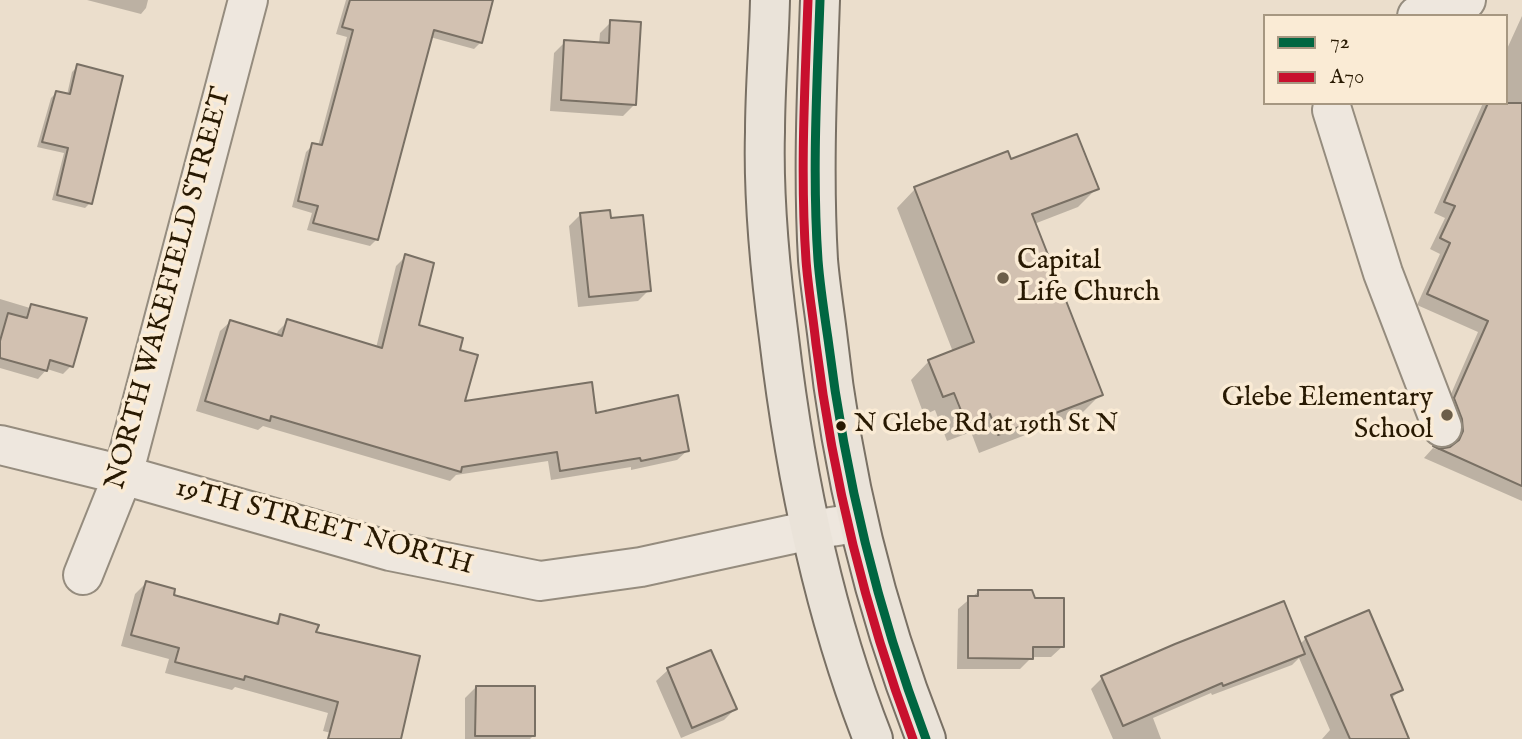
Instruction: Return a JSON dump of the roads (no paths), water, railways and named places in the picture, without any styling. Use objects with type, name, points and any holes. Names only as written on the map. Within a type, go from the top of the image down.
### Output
[{"type":"main road","points":[[771,0],[764,134],[771,274],[787,402],[811,530],[837,628],[873,739]]},
{"type":"main road","points":[[820,0],[815,129],[818,261],[833,391],[857,523],[886,626],[926,739]]},
{"type":"street","name":"NORTH WAKEFIELD STREET","points":[[83,575],[123,475],[248,0]]},
{"type":"street","points":[[1423,14],[1466,0]]},
{"type":"street","points":[[1332,110],[1383,273],[1442,427]]},
{"type":"street","name":"19TH STREET NORTH","points":[[0,444],[123,475],[390,551],[540,580],[641,567],[811,530],[857,523]]},
{"type":"place","name":"Capital Life Church","points":[[1003,278]]},
{"type":"place","name":"Glebe Elementary School","points":[[1447,415]]},
{"type":"place","name":"N Glebe Rd at 19th St N","points":[[841,426]]}]
